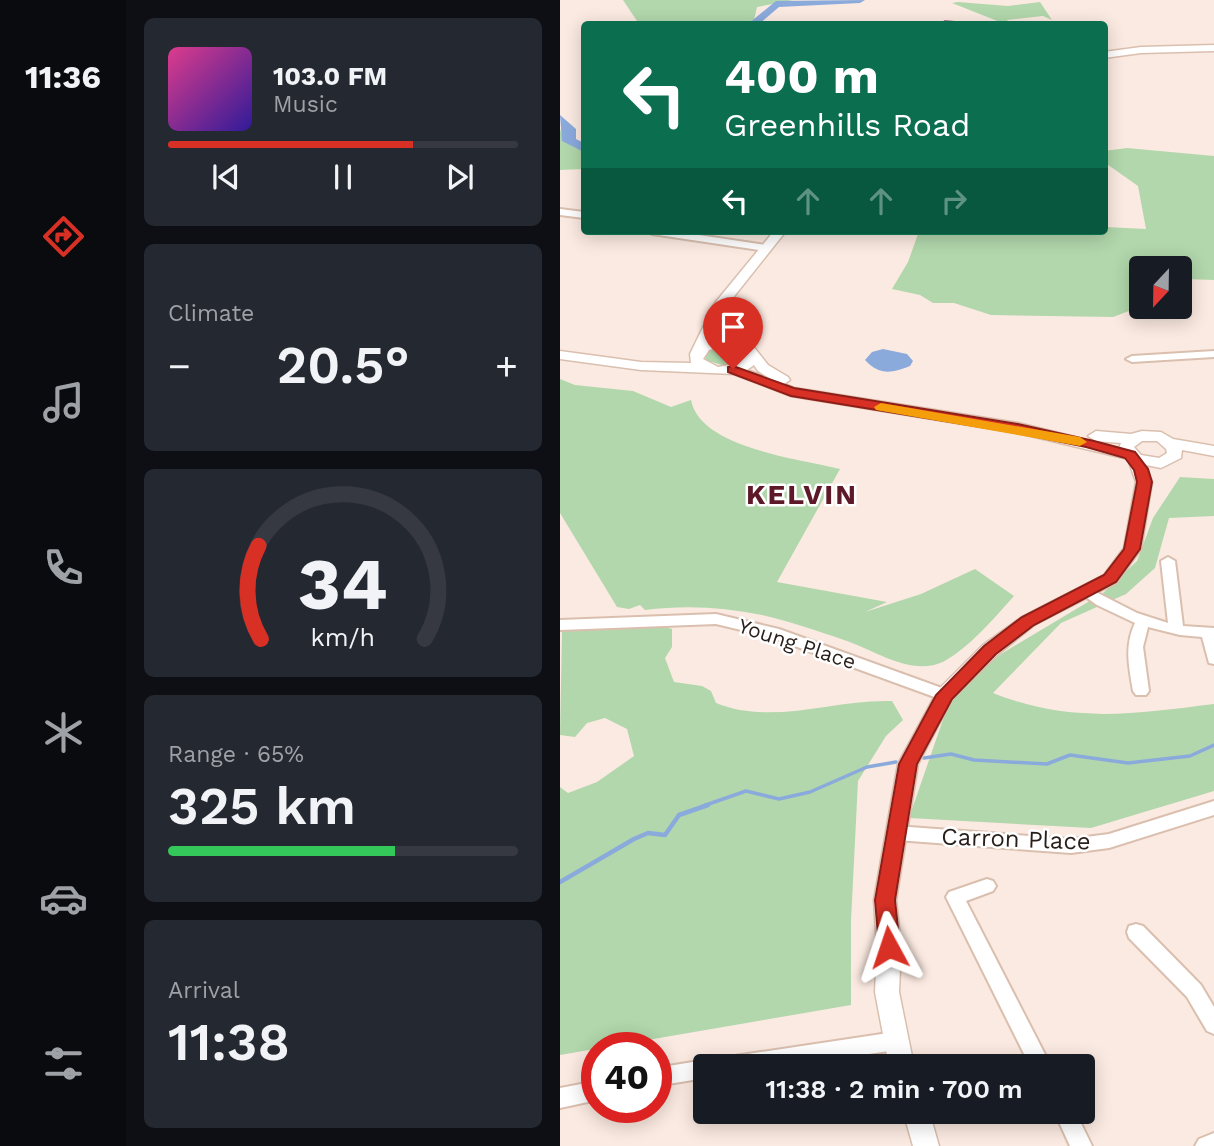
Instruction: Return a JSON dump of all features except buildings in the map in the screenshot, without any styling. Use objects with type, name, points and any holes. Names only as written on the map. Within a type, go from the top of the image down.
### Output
[{"type":"street","points":[[1108,54],[1141,50],[1214,48]]},
{"type":"street","points":[[560,212],[581,215]]},
{"type":"street","points":[[692,235],[766,247]]},
{"type":"street","points":[[703,367],[696,360],[716,323],[715,316],[722,303],[776,235]]},
{"type":"street","points":[[716,323],[752,353],[769,373],[801,385],[1018,420],[1110,439],[1132,451],[1144,482],[1132,549],[1110,579],[1028,621],[990,650],[945,695],[908,764],[885,900],[889,947],[887,992],[899,1054]]},
{"type":"street","points":[[560,347],[678,359],[720,341],[739,342]]},
{"type":"street","points":[[560,355],[641,366],[703,367],[715,370],[733,369],[750,361],[752,353]]},
{"type":"street","points":[[1132,359],[1214,354]]},
{"type":"street","points":[[733,369],[791,392],[1018,428],[1132,451],[1214,460]]},
{"type":"street","points":[[1132,451],[1154,436],[1168,455]]},
{"type":"street","points":[[1144,482],[1168,455],[1214,451]]},
{"type":"street","points":[[1168,561],[1176,629]]},
{"type":"street","points":[[1087,593],[1143,622],[1211,633],[1214,659]]},
{"type":"street","name":"Young Place","points":[[560,625],[716,619],[774,633],[945,695]]},
{"type":"street","points":[[1141,691],[1133,647],[1135,636],[1143,622]]},
{"type":"street","name":"Carron Place","points":[[897,833],[1071,846],[1109,841],[1214,808]]},
{"type":"street","points":[[987,886],[955,897],[1035,1054]]},
{"type":"street","points":[[1136,932],[1194,991],[1214,1025]]},
{"type":"street","points":[[808,1054],[895,1041]]},
{"type":"street","points":[[672,1074],[693,1071]]},
{"type":"street","points":[[560,1098],[581,1093]]},
{"type":"street","points":[[920,1124],[926,1146]]},
{"type":"street","points":[[1071,1124],[1082,1146]]},
{"type":"street","points":[[1206,1146],[1214,1143]]},
{"type":"green space","points":[[623,0],[793,0],[757,7],[754,20],[750,21],[637,21]]},
{"type":"green space","points":[[1040,2],[1052,20],[1043,16],[997,21],[952,3],[1008,6]]},
{"type":"green space","points":[[560,129],[569,143],[581,149],[581,169],[560,170]]},
{"type":"green space","points":[[1127,148],[1214,156],[1214,280],[1192,279],[1192,256],[1129,256],[1129,311],[1113,317],[991,315],[954,303],[933,303],[920,295],[892,289],[908,262],[918,235],[1108,235],[1108,227],[1146,229],[1138,186],[1108,165],[1108,150]]},
{"type":"green space","points":[[726,345],[742,350],[741,360],[725,366],[705,360],[708,350]]},
{"type":"green space","points":[[560,379],[575,385],[633,391],[671,407],[691,400],[698,416],[712,430],[732,440],[754,449],[840,469],[777,582],[887,602],[865,612],[921,594],[975,569],[1014,596],[966,646],[944,661],[923,666],[900,663],[855,644],[762,615],[704,608],[645,610],[640,605],[629,609],[617,607],[560,513]]},
{"type":"green space","points":[[1180,477],[1214,479],[1214,516],[1169,518],[1155,568],[1126,594],[1061,623],[993,693],[1022,703],[1076,713],[1129,713],[1214,704],[1214,791],[1091,828],[909,818],[947,708],[969,679],[1001,654],[1103,593],[1137,561],[1153,518]]},
{"type":"green space","points":[[655,624],[672,629],[672,647],[665,658],[674,682],[702,686],[711,691],[716,703],[738,709],[781,712],[870,701],[892,701],[903,720],[886,736],[858,781],[851,921],[851,1005],[672,1036],[672,1032],[581,1032],[581,1051],[560,1055],[560,787],[568,793],[597,782],[634,756],[627,729],[605,718],[587,723],[575,737],[560,735],[562,631]]},
{"type":"water","points":[[883,349],[907,354],[913,361],[910,366],[897,370],[886,372],[876,369],[865,360],[872,352]]},
{"type":"waterway","points":[[756,21],[776,4],[860,0]]},
{"type":"waterway","points":[[560,119],[570,129],[569,141],[581,147]]},
{"type":"waterway","points":[[924,758],[951,754],[974,760],[1047,764],[1070,755],[1128,763],[1190,756],[1214,745]]},
{"type":"waterway","points":[[703,806],[746,791],[779,799],[810,792],[867,767],[896,762]]},
{"type":"waterway","points":[[560,882],[634,839],[648,833],[665,835],[679,815],[708,805]]},
{"type":"slow traffic","points":[[881,407],[1018,428],[1080,442]]},
{"type":"district","name":"KELVIN","points":[[802,494]]},
{"type":"route","points":[[733,369],[791,392],[1018,428],[1089,444],[1130,455],[1136,459],[1141,469],[1144,482],[1132,549],[1110,579],[1028,621],[990,650],[945,695],[908,764],[885,900],[889,947]]}]
